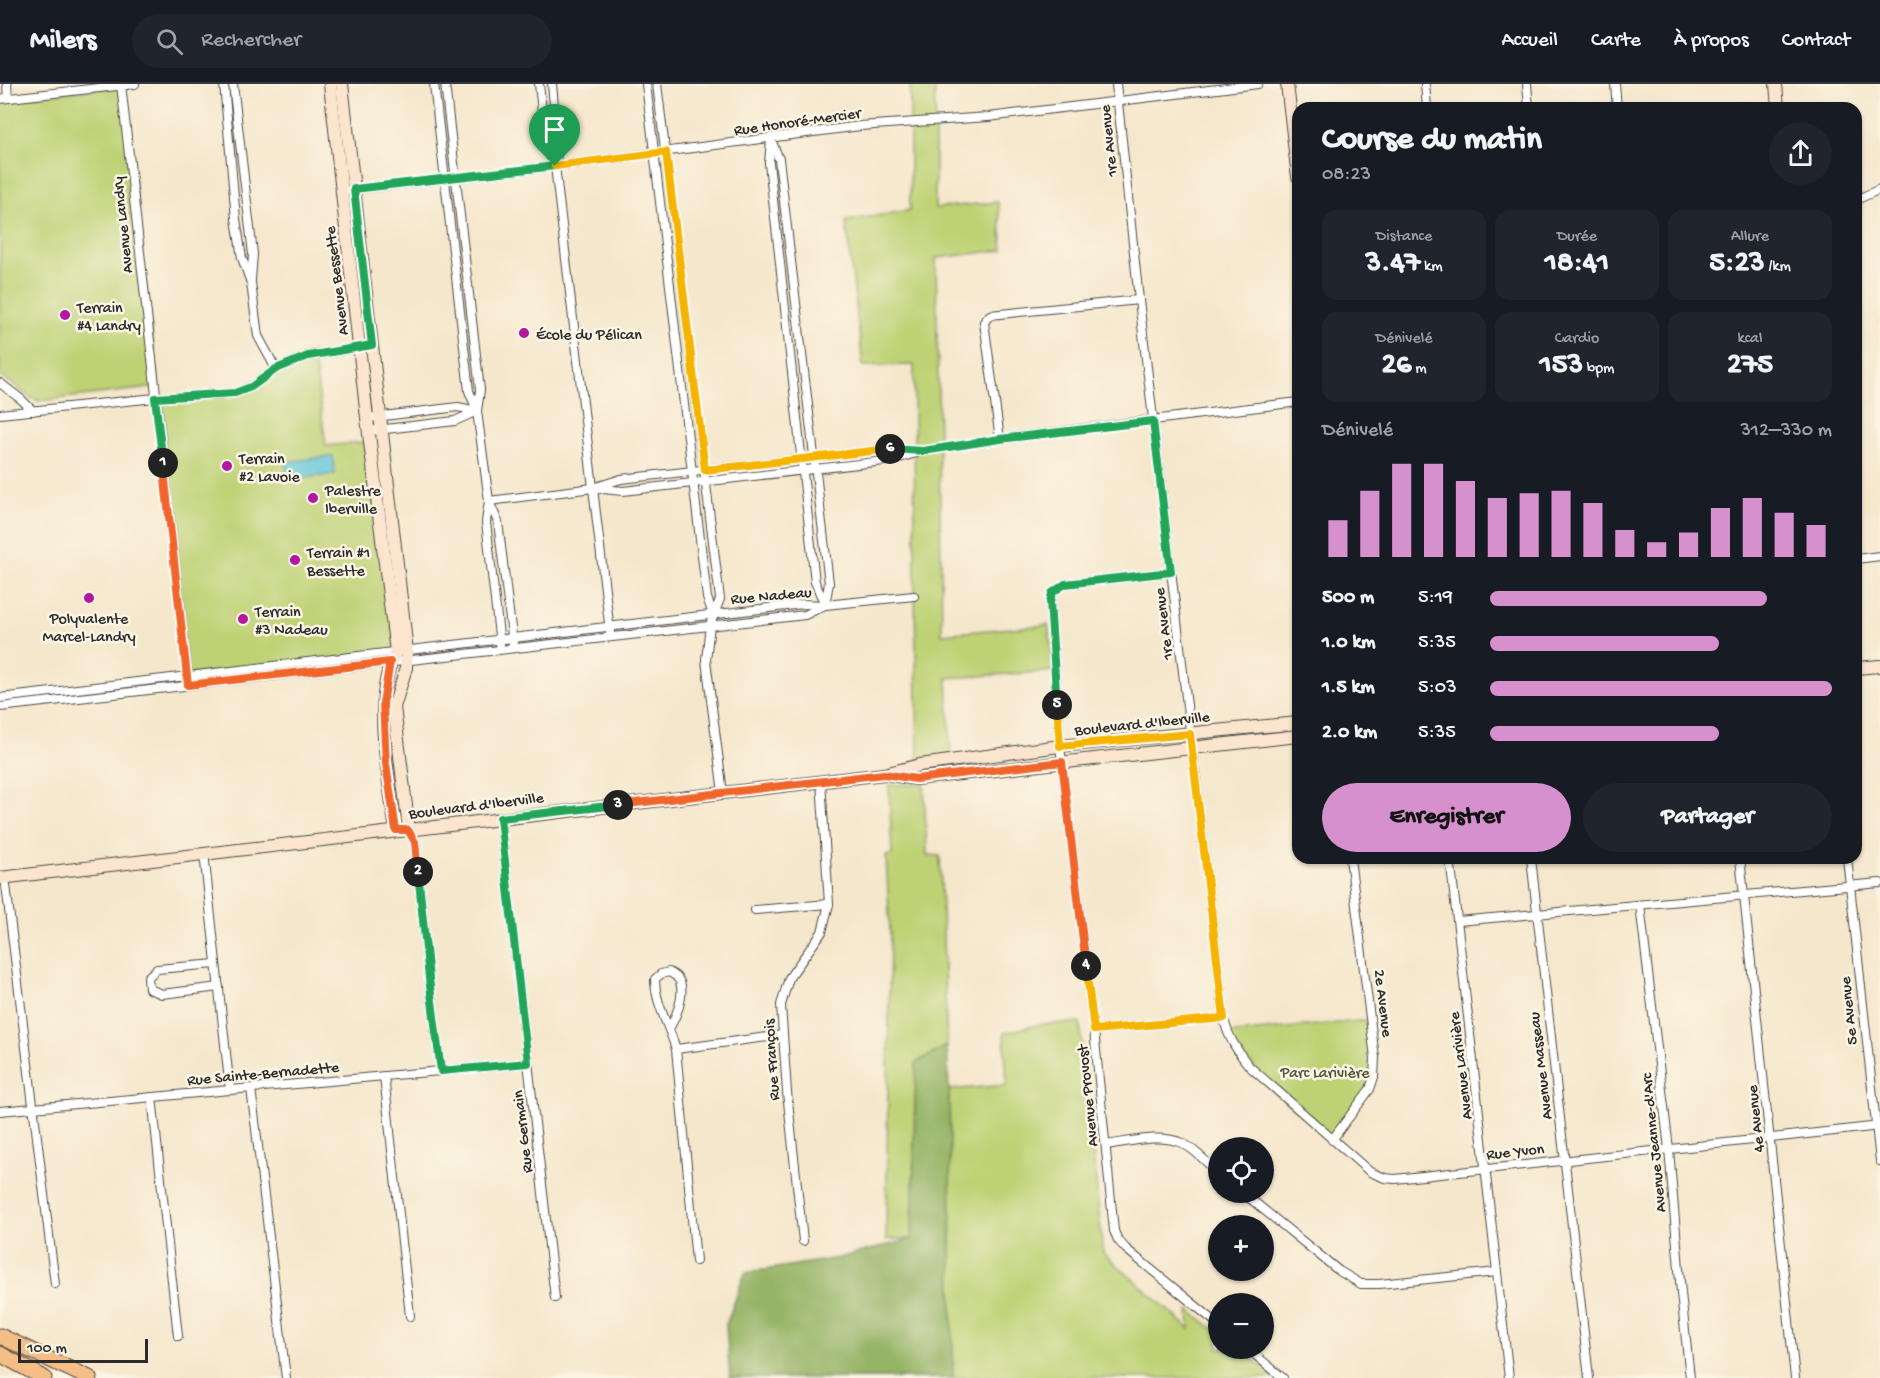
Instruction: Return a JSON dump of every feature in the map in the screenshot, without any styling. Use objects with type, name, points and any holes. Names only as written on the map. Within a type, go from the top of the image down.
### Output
[{"type":"highway","points":[[0,1336],[89,1378]]},
{"type":"highway","points":[[0,1354],[44,1378]]},
{"type":"street","points":[[7,84],[4,99],[135,84]]},
{"type":"street","points":[[224,84],[236,219],[242,258],[251,283]]},
{"type":"street","points":[[233,84],[253,254],[251,283],[258,336],[276,369]]},
{"type":"street","name":"Avenue Bessette","points":[[330,84],[348,190],[366,346],[381,423],[400,656],[383,703],[386,764],[402,830]]},
{"type":"street","name":"Avenue Bessette","points":[[342,84],[348,190]]},
{"type":"street","points":[[434,84],[469,391],[477,411],[489,501],[498,522],[513,643]]},
{"type":"street","points":[[445,84],[480,390],[477,411]]},
{"type":"street","points":[[539,84],[546,147],[555,166]]},
{"type":"street","points":[[552,84],[558,148],[555,166],[610,632]]},
{"type":"street","points":[[646,84],[707,598],[713,614]]},
{"type":"street","points":[[657,84],[720,599],[710,625],[706,660],[723,793]]},
{"type":"street","name":"1re Avenue","points":[[1116,84],[1139,300],[1224,1018]]},
{"type":"street","name":"Rue Honoré-Mercier","points":[[348,190],[654,154],[860,126],[988,117],[1258,84]]},
{"type":"street","points":[[1287,84],[1292,126]]},
{"type":"street","points":[[1425,84],[1426,102]]},
{"type":"street","points":[[1527,84],[1528,102]]},
{"type":"street","points":[[1615,84],[1616,102]]},
{"type":"street","points":[[1776,84],[1778,102]]},
{"type":"street","name":"Avenue Landry","points":[[121,85],[188,685]]},
{"type":"street","points":[[771,139],[779,159],[829,583],[825,605]]},
{"type":"street","points":[[771,139],[769,163],[815,582],[825,605]]},
{"type":"street","points":[[1862,197],[1880,189]]},
{"type":"street","points":[[774,213],[785,212]]},
{"type":"street","points":[[1000,439],[984,322],[990,315],[1139,300]]},
{"type":"street","points":[[673,319],[686,316]]},
{"type":"street","points":[[0,414],[155,398],[235,393],[251,387],[276,369],[308,356],[366,346]]},
{"type":"street","name":"Avenue Bessette","points":[[366,346],[368,431],[400,656],[406,668],[394,708],[400,763],[402,830]]},
{"type":"street","points":[[792,378],[805,377]]},
{"type":"street","points":[[0,383],[2,382],[33,411]]},
{"type":"street","points":[[593,488],[623,491],[815,470],[893,460],[923,451],[1000,439],[1292,403]]},
{"type":"street","points":[[368,431],[381,423],[458,408],[477,411]]},
{"type":"street","points":[[367,418],[381,423],[455,421],[477,411]]},
{"type":"street","points":[[489,501],[593,488],[621,479],[891,449],[923,451]]},
{"type":"street","points":[[489,501],[486,522],[500,645]]},
{"type":"street","points":[[1862,558],[1880,556]]},
{"type":"street","name":"Avenue Provost","points":[[1171,572],[1065,584],[1052,593],[1050,602],[1060,746],[1094,1030],[1114,1230],[1126,1249],[1208,1316]]},
{"type":"street","points":[[825,605],[914,596]]},
{"type":"street","name":"Rue Nadeau","points":[[610,632],[713,614],[803,604],[825,605]]},
{"type":"street","name":"Rue Nadeau","points":[[0,698],[44,697],[144,685],[187,675],[400,656],[610,632],[805,615],[825,605]]},
{"type":"street","name":"Rue Nadeau","points":[[144,685],[188,685],[400,656]]},
{"type":"street","points":[[1862,668],[1880,666]]},
{"type":"street","name":"Rue Nadeau","points":[[0,707],[44,697]]},
{"type":"street","name":"Boulevard d'Iberville","points":[[2,877],[884,774],[920,765],[1060,746],[1292,724]]},
{"type":"street","name":"Boulevard d'Iberville","points":[[884,774],[916,779],[1292,737]]},
{"type":"street","points":[[386,764],[400,763]]},
{"type":"street","name":"Rue François","points":[[803,1241],[787,1092],[781,1005],[789,978],[822,932],[829,903],[821,781]]},
{"type":"street","name":"Rue Germain","points":[[500,818],[555,1299]]},
{"type":"street","points":[[402,830],[415,842],[441,1071]]},
{"type":"street","points":[[204,853],[230,1090]]},
{"type":"street","name":"2e Avenue","points":[[1332,1140],[1370,1089],[1375,1058],[1351,864]]},
{"type":"street","name":"Avenue Larivière","points":[[1451,864],[1509,1378]]},
{"type":"street","name":"Avenue Masseau","points":[[1532,864],[1588,1378]]},
{"type":"street","name":"4e Avenue","points":[[1741,864],[1795,1378]]},
{"type":"street","name":"5e Avenue","points":[[1848,864],[1880,1161]]},
{"type":"street","points":[[2,877],[55,1284]]},
{"type":"street","points":[[1458,921],[1880,883]]},
{"type":"street","points":[[755,910],[829,903]]},
{"type":"street","name":"Avenue Jeanne-d'Arc","points":[[1640,905],[1669,1149],[1690,1378]]},
{"type":"street","points":[[216,964],[157,969],[148,977],[149,989],[162,994],[219,987]]},
{"type":"street","points":[[669,1029],[675,1018],[680,993],[680,982],[669,972],[655,979],[655,988],[669,1029],[676,1049],[696,1261]]},
{"type":"street","points":[[1094,1030],[1224,1018]]},
{"type":"street","name":"Rue Yvon","points":[[1224,1018],[1231,1041],[1250,1066],[1370,1172],[1385,1178],[1406,1179],[1486,1168],[1878,1126]]},
{"type":"street","points":[[676,1049],[783,1035]]},
{"type":"street","name":"Rue Sainte-Bernadette","points":[[0,1111],[528,1063]]},
{"type":"street","points":[[384,1076],[410,1316]]},
{"type":"street","points":[[251,1088],[286,1378]]},
{"type":"street","points":[[152,1097],[178,1336]]},
{"type":"street","points":[[1106,1145],[1171,1139],[1189,1147],[1208,1164]]},
{"type":"street","points":[[1256,1203],[1339,1271],[1361,1284],[1497,1272]]},
{"type":"street","points":[[1260,1359],[1283,1378]]},
{"type":"green space","points":[[910,84],[935,84],[935,208],[998,202],[1003,250],[936,258],[942,634],[1048,625],[1055,671],[947,678],[951,756],[918,760],[914,365],[863,366],[846,221],[910,210]]},
{"type":"green space","points":[[123,86],[158,387],[38,401],[0,377],[0,100]]},
{"type":"green space","points":[[313,352],[326,446],[366,442],[396,652],[187,675],[160,403],[232,394],[278,368]]},
{"type":"green space","points":[[924,784],[927,855],[940,856],[947,1046],[916,1063],[912,1239],[886,1239],[890,933],[886,856],[892,855],[889,785]]},
{"type":"green space","name":"Parc Larivière","points":[[1369,1020],[1373,1080],[1332,1140],[1276,1093],[1225,1034]]},
{"type":"green space","points":[[1080,1023],[1103,1253],[1190,1329],[1189,1310],[1208,1324],[1208,1359],[1252,1359],[1278,1378],[953,1378],[949,1090],[1007,1085],[1004,1033],[1041,1024]]},
{"type":"green space","points":[[947,1046],[953,1378],[730,1378],[726,1325],[745,1273],[839,1258],[912,1239],[916,1063]]},
{"type":"water","points":[[333,456],[335,474],[288,480],[285,462]]},
{"type":"place","name":"Terrain #4 Landry","points":[[65,315]]},
{"type":"place","name":"École du Pélican","points":[[524,333]]},
{"type":"place","name":"Terrain #2 Lavoie","points":[[227,466]]},
{"type":"place","name":"Palestre Iberville","points":[[313,498]]},
{"type":"place","name":"Terrain #1 Bessette","points":[[295,560]]},
{"type":"place","name":"Polyvalente Marcel-Landry","points":[[89,598]]},
{"type":"place","name":"Terrain #3 Nadeau","points":[[243,619]]},
{"type":"route","points":[[666,152],[705,470],[891,449],[923,451],[1000,439],[1153,421],[1171,572],[1065,584],[1052,593],[1050,602],[1060,746],[1190,734],[1224,1018],[1094,1030],[1062,762],[916,779],[884,774],[500,818],[528,1063],[441,1071],[415,842],[408,830],[396,830],[386,764],[383,703],[390,662],[188,685],[155,398],[235,393],[251,387],[276,369],[308,356],[372,345],[354,189],[555,166],[666,152]]}]
